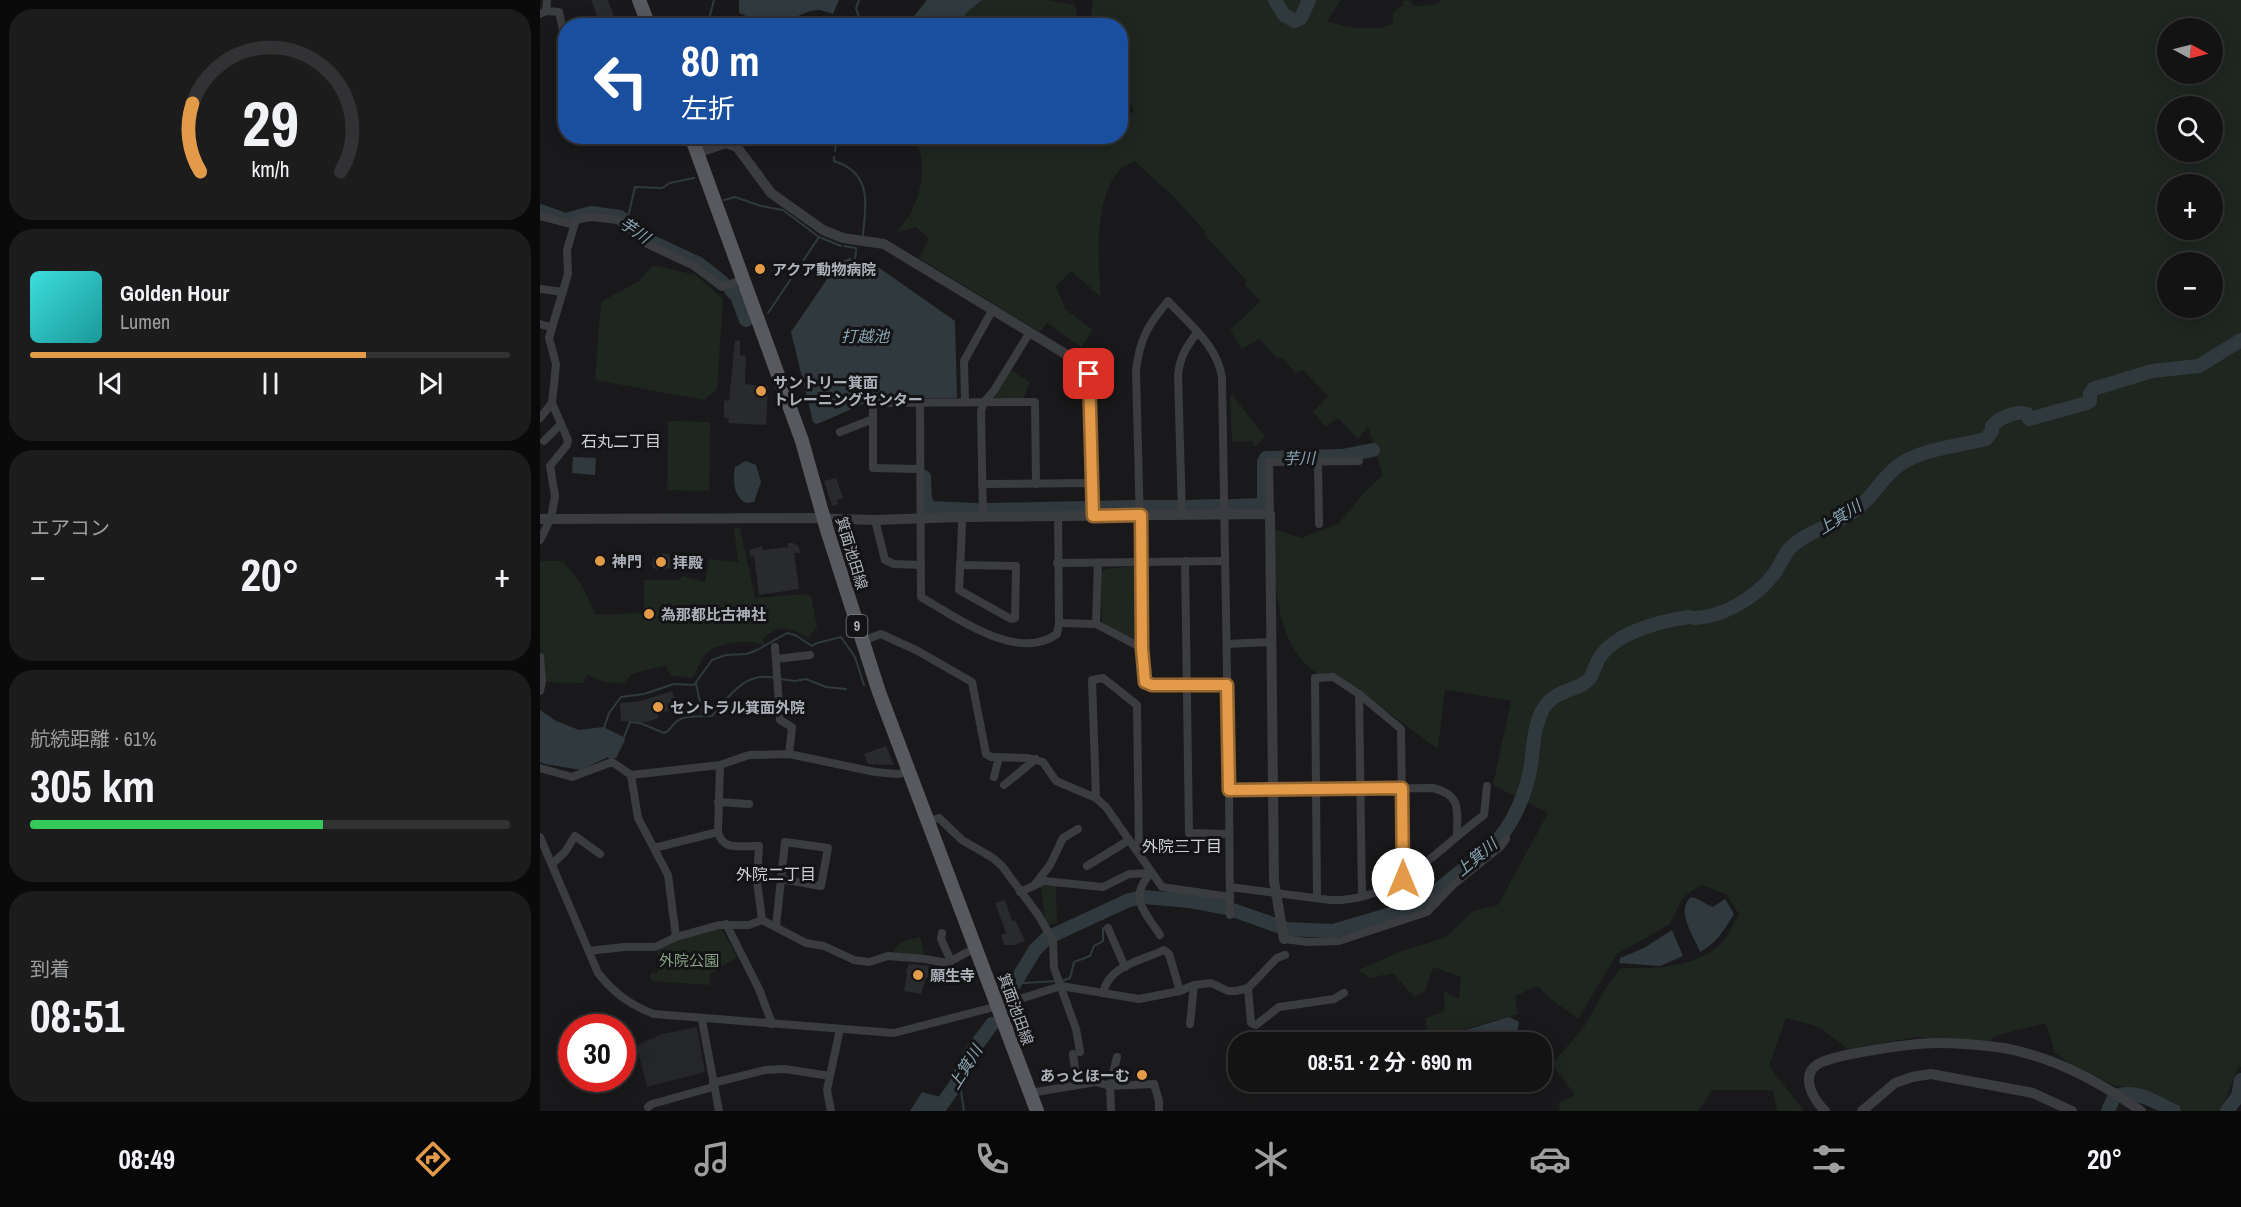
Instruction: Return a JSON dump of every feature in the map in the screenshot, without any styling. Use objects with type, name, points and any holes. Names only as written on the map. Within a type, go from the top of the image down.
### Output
[{"type":"main road","points":[[639,0],[646,18]]},
{"type":"main road","name":"箕面池田線","points":[[694,144],[802,441],[862,640],[908,772],[1037,1111]]},
{"type":"street","points":[[547,0],[543,12],[559,12],[560,18]]},
{"type":"street","points":[[698,153],[723,144]]},
{"type":"street","points":[[729,144],[737,147],[771,193],[823,230],[843,238],[884,244],[1082,364],[1089,374],[1093,510]]},
{"type":"street","points":[[540,216],[560,223],[575,223]]},
{"type":"street","points":[[540,540],[555,490],[550,466],[568,440],[552,403],[556,364],[549,338],[568,274],[567,250],[575,223],[579,219],[592,216],[618,220],[647,244],[694,266],[722,287],[744,279]]},
{"type":"street","points":[[540,289],[563,292]]},
{"type":"street","points":[[1227,685],[1152,685],[1145,682],[1142,648],[1142,561],[1136,370],[1139,347],[1149,324],[1168,301],[1212,350],[1220,363],[1225,515],[1230,912]]},
{"type":"street","points":[[965,402],[964,362],[993,309]]},
{"type":"street","points":[[540,324],[551,327]]},
{"type":"street","points":[[983,517],[981,411],[984,402],[993,392],[1030,332]]},
{"type":"street","points":[[1182,515],[1179,361],[1197,333]]},
{"type":"street","points":[[540,346],[551,345]]},
{"type":"street","points":[[920,402],[921,597],[993,638],[1030,643],[1053,637],[1058,634],[1059,623],[1058,516]]},
{"type":"street","points":[[920,469],[873,468],[873,407],[877,403],[1035,402],[1036,484]]},
{"type":"street","points":[[540,418],[552,403]]},
{"type":"street","points":[[840,432],[873,419]]},
{"type":"street","points":[[544,441],[561,424]]},
{"type":"street","points":[[1359,461],[1269,462],[1275,893],[1283,932],[1308,942],[1339,941],[1427,912],[1433,898],[1506,839]]},
{"type":"street","points":[[1318,462],[1319,524]]},
{"type":"street","points":[[982,484],[1092,483]]},
{"type":"street","points":[[545,518],[875,520],[1058,516],[1093,510],[1141,515],[1270,514]]},
{"type":"street","points":[[960,565],[1016,566],[1015,618],[1011,619],[959,590],[960,565],[962,517]]},
{"type":"street","points":[[875,520],[885,560],[894,564],[921,565]]},
{"type":"street","points":[[1185,561],[1190,833],[1228,834]]},
{"type":"street","points":[[1057,562],[1225,561]]},
{"type":"street","points":[[1096,624],[1098,563]]},
{"type":"street","points":[[1059,623],[1096,624],[1142,648]]},
{"type":"street","points":[[862,640],[881,634],[916,650],[972,682],[986,754],[999,758],[1036,759],[1043,762],[1056,781],[1096,798],[1106,807],[1163,887],[1275,893],[1341,900],[1382,892],[1414,873],[1457,835],[1484,815],[1487,786]]},
{"type":"street","points":[[1227,644],[1270,642]]},
{"type":"street","points":[[775,647],[780,720],[792,727],[789,754]]},
{"type":"street","points":[[776,659],[810,655]]},
{"type":"street","points":[[540,657],[542,681],[540,691]]},
{"type":"street","points":[[1096,798],[1092,680],[1096,677],[1103,678],[1137,705],[1139,854]]},
{"type":"street","points":[[1317,898],[1315,678],[1333,677],[1359,694],[1401,729],[1403,879]]},
{"type":"street","points":[[1359,694],[1362,896]]},
{"type":"street","points":[[540,768],[572,777],[612,762],[631,775],[720,765],[749,755],[789,754],[875,772],[898,774],[908,772]]},
{"type":"street","points":[[994,777],[999,758]]},
{"type":"street","points":[[1004,785],[1036,759]]},
{"type":"street","points":[[720,765],[718,802],[720,841],[726,845],[759,846],[757,880],[762,920]]},
{"type":"street","points":[[631,775],[638,818],[668,875],[676,937]]},
{"type":"street","points":[[1229,790],[1433,788],[1442,790],[1457,804],[1457,835]]},
{"type":"street","points":[[718,802],[749,804]]},
{"type":"street","points":[[928,821],[939,818],[962,840],[993,858],[1009,874],[1039,916],[1053,941],[1054,968],[1076,1029],[1077,1084]]},
{"type":"street","points":[[1036,884],[1047,870],[1063,838],[1078,829]]},
{"type":"street","points":[[654,848],[718,832]]},
{"type":"street","points":[[552,864],[565,852],[575,836],[600,854]]},
{"type":"street","points":[[540,837],[598,973],[613,992],[635,1007],[654,1014],[702,1020],[894,1033],[998,1006],[1061,986],[1139,999],[1211,983],[1228,991],[1248,988],[1277,958],[1286,955]]},
{"type":"street","points":[[1087,866],[1129,840]]},
{"type":"street","points":[[776,926],[781,879],[785,842],[828,848],[821,886],[781,879]]},
{"type":"street","points":[[1020,892],[1047,881],[1099,887],[1111,885],[1121,876],[1129,873],[1151,873]]},
{"type":"street","points":[[1151,873],[1141,885],[1140,898],[1144,915],[1160,935]]},
{"type":"street","points":[[1414,873],[1433,898]]},
{"type":"street","points":[[588,951],[624,947],[655,947],[676,937],[726,924],[749,925],[762,920],[806,943],[824,946],[854,960],[869,962],[888,956],[947,963],[975,948]]},
{"type":"street","points":[[726,924],[759,989],[771,1024]]},
{"type":"street","points":[[1108,928],[1125,967]]},
{"type":"street","points":[[942,933],[941,939],[951,961]]},
{"type":"street","points":[[1103,993],[1107,979],[1125,967],[1166,951],[1180,991]]},
{"type":"street","points":[[1190,1024],[1194,985]]},
{"type":"street","points":[[1248,988],[1251,1023],[1256,1025],[1279,1006],[1334,999],[1344,993]]},
{"type":"street","points":[[702,1020],[719,1111]]},
{"type":"street","points":[[831,1111],[827,1090],[840,1029]]},
{"type":"street","points":[[1825,1111],[1811,1093],[1809,1081],[1811,1071],[1818,1064],[1864,1052],[1935,1043],[2004,1048],[2038,1056],[2102,1086],[2141,1111]]},
{"type":"street","points":[[1111,1111],[1110,1086],[1117,1057]]},
{"type":"street","points":[[648,1107],[765,1070],[785,1069],[830,1076]]},
{"type":"street","points":[[1862,1111],[1895,1083],[1931,1074],[2033,1093],[2072,1111]]},
{"type":"street","points":[[1030,1093],[1096,1082],[1110,1086],[1154,1084],[1159,1101],[1158,1111]]},
{"type":"shaded area","points":[[697,1027],[705,1072],[647,1087],[637,1048],[639,1044],[662,1034]]},
{"type":"green space","points":[[982,0],[1047,0],[1075,5],[1078,18],[964,18],[965,14]]},
{"type":"green space","points":[[1093,0],[1341,0],[1327,21],[1352,27],[1378,28],[1393,23],[1393,13],[1403,5],[1403,1],[1410,0],[1413,5],[1422,6],[1434,5],[1442,0],[2241,0],[2241,1067],[2238,1067],[2221,1111],[2184,1111],[2139,1089],[2116,1086],[2069,1063],[2055,1053],[2046,1023],[1995,1036],[1987,1043],[1916,1037],[1848,1049],[1819,1027],[1786,1018],[1769,1066],[1804,1111],[1777,1111],[1773,1090],[1712,1090],[1698,1111],[1560,1111],[1559,1103],[1575,1095],[1552,1064],[1584,1027],[1607,986],[1621,968],[1661,967],[1688,962],[1712,951],[1729,932],[1739,914],[1726,894],[1702,885],[1682,899],[1670,924],[1617,954],[1578,1019],[1548,997],[1538,986],[1515,996],[1518,1014],[1455,1032],[1427,1032],[1426,1018],[1445,1011],[1444,991],[1459,999],[1461,977],[1433,967],[1425,991],[1414,997],[1393,973],[1370,978],[1359,970],[1397,953],[1446,937],[1473,911],[1498,905],[1548,813],[1493,785],[1511,701],[1445,689],[1438,749],[1371,701],[1315,672],[1301,659],[1291,644],[1279,607],[1274,567],[1273,529],[1302,538],[1339,523],[1363,494],[1383,475],[1368,427],[1358,439],[1338,418],[1326,427],[1313,412],[1328,396],[1303,370],[1296,373],[1282,358],[1277,358],[1259,339],[1242,349],[1230,330],[1261,301],[1245,285],[1246,280],[1205,235],[1205,231],[1172,195],[1134,161],[1119,170],[1110,184],[1101,215],[1099,266],[1101,297],[1071,271],[1056,286],[1065,309],[1093,330],[1081,347],[1047,323],[1040,332],[919,258],[929,238],[916,227],[896,233],[910,214],[918,196],[922,164],[916,144],[1128,144],[1128,117],[1134,110],[1128,99],[1128,18],[1090,18]]},
{"type":"green space","points":[[653,265],[696,275],[723,299],[717,389],[704,400],[595,380],[601,302],[639,281]]},
{"type":"green space","points":[[1010,370],[1030,382],[1023,400],[998,400],[995,396]]},
{"type":"green space","points":[[1230,396],[1233,396],[1265,437],[1255,446],[1252,441],[1232,442]]},
{"type":"green space","points":[[668,421],[710,422],[709,491],[667,490]]},
{"type":"green space","points":[[734,528],[740,528],[755,598],[806,594],[811,596],[817,627],[808,637],[790,629],[780,629],[763,639],[764,645],[741,642],[724,645],[709,651],[704,656],[692,678],[670,675],[666,665],[632,674],[624,683],[604,682],[587,675],[583,683],[545,682],[540,643],[540,561],[563,561],[581,584],[596,615],[644,613],[644,580],[680,580],[682,576],[705,582],[709,559],[738,562]]},
{"type":"green space","points":[[1131,566],[1138,570],[1138,634],[1133,641],[1102,623],[1101,575],[1105,569]]},
{"type":"green space","points":[[1056,886],[1057,923],[1048,925],[1043,921],[1045,917],[1041,887]]},
{"type":"green space","name":"外院公園","points":[[716,927],[722,930],[737,957],[710,974],[709,985],[652,981],[651,973],[658,972],[658,949]]},
{"type":"green space","points":[[920,937],[925,956],[893,953],[900,943]]},
{"type":"water","points":[[739,0],[839,0],[833,14],[820,10],[810,11],[796,18],[751,18],[739,13]]},
{"type":"water","points":[[927,0],[982,0],[965,14],[964,18],[913,18]]},
{"type":"water","name":"打越池","points":[[850,258],[869,267],[878,267],[955,321],[957,398],[874,399],[822,422],[816,424],[813,422],[791,332],[838,263]]},
{"type":"water","points":[[573,457],[596,458],[595,475],[572,473]]},
{"type":"water","points":[[746,461],[756,465],[761,482],[754,502],[746,503],[736,492],[734,477],[735,467]]},
{"type":"water","points":[[540,710],[556,721],[579,730],[603,727],[624,737],[625,740],[616,758],[609,759],[608,757],[581,770],[545,764],[540,762]]},
{"type":"water","points":[[1691,897],[1713,907],[1725,899],[1734,914],[1716,940],[1700,952],[1685,916],[1685,909]]},
{"type":"water","points":[[1672,930],[1683,956],[1660,966],[1619,963],[1620,958],[1644,948]]},
{"type":"water","points":[[1509,1017],[1519,1022],[1517,1032],[1459,1032]]},
{"type":"water","points":[[922,1092],[940,1097],[931,1111],[910,1111]]},
{"type":"building","points":[[591,0],[608,0],[614,16],[598,18]]},
{"type":"building","name":"サントリー箕面 トレーニングセンター","points":[[735,340],[740,341],[740,355],[746,356],[745,384],[768,386],[766,425],[728,423],[729,418],[724,418],[724,400],[729,401]]},
{"type":"building","points":[[836,478],[843,498],[837,500],[838,504],[832,506],[824,481]]},
{"type":"building","points":[[787,543],[793,543],[799,547],[800,553],[794,553],[799,589],[759,595],[754,556],[750,557],[750,550],[762,546],[763,550],[788,547]]},
{"type":"building","name":"拝殿","points":[[662,553],[679,559],[678,568],[655,569],[652,566],[653,558],[656,558],[656,555],[662,556]]},
{"type":"building","name":"セントラル箕面外院","points":[[672,691],[677,704],[672,710],[657,714],[659,718],[647,722],[621,721],[620,703],[641,701]]},
{"type":"building","points":[[886,746],[894,765],[868,764],[864,754]]},
{"type":"building","points":[[1005,900],[1012,921],[1015,920],[1025,941],[1015,945],[1004,945],[1001,935],[1006,933],[995,903]]},
{"type":"building","name":"願生寺","points":[[909,964],[930,966],[921,994],[904,991],[907,973],[905,973]]},
{"type":"waterway","points":[[709,18],[714,0]]},
{"type":"waterway","points":[[859,0],[856,8],[859,18]]},
{"type":"waterway","points":[[1275,0],[1284,15],[1295,21],[1301,18],[1309,0]]},
{"type":"waterway","points":[[835,151],[836,144]]},
{"type":"waterway","points":[[834,157],[834,161],[846,166],[861,181],[865,201],[863,235]]},
{"type":"waterway","points":[[627,221],[635,187],[662,188],[670,183],[694,178]]},
{"type":"waterway","points":[[724,200],[735,197],[761,206],[783,210],[819,237],[841,246]]},
{"type":"waterway","name":"芋川","points":[[540,211],[566,220],[591,213],[620,217],[650,241],[699,264],[723,283]]},
{"type":"waterway","points":[[768,313],[819,237]]},
{"type":"waterway","points":[[844,246],[856,248],[856,250]]},
{"type":"waterway","points":[[855,259],[856,252]]},
{"type":"waterway","name":"芋川","points":[[731,290],[737,296],[746,320]]},
{"type":"waterway","name":"上箕川","points":[[2090,394],[2093,389],[2152,371],[2199,366],[2241,340]]},
{"type":"waterway","name":"上箕川","points":[[2029,419],[2087,403],[2090,397]]},
{"type":"waterway","name":"上箕川","points":[[1992,426],[2008,416],[2018,413],[2027,414]]},
{"type":"waterway","name":"上箕川","points":[[1694,618],[1727,610],[1748,598],[1773,575],[1793,545],[1857,509],[1902,463],[1921,454],[1986,439],[1992,431]]},
{"type":"waterway","name":"芋川","points":[[1232,506],[1264,505],[1264,462],[1266,458],[1342,456],[1373,450]]},
{"type":"waterway","name":"芋川","points":[[924,477],[925,500],[930,508],[976,510]]},
{"type":"waterway","name":"芋川","points":[[1186,507],[1220,506]]},
{"type":"waterway","name":"芋川","points":[[988,510],[1134,507]]},
{"type":"waterway","name":"芋川","points":[[1143,507],[1177,507]]},
{"type":"waterway","name":"上箕川","points":[[1010,991],[1035,950],[1047,938],[1129,900],[1144,897],[1190,901],[1227,908],[1287,929],[1333,931],[1398,912],[1424,901],[1492,846],[1513,819],[1526,786],[1537,724],[1547,703],[1560,694],[1580,686],[1590,678],[1602,654],[1620,639],[1654,624],[1689,617]]},
{"type":"waterway","points":[[604,728],[609,713],[621,697],[644,694],[674,684],[694,685],[712,660],[726,655],[747,654],[787,633],[795,635],[812,646],[841,637],[855,657],[864,685]]},
{"type":"waterway","points":[[624,737],[630,722],[640,723],[664,733],[683,718],[712,716],[731,693],[746,682],[755,678],[775,678]]},
{"type":"waterway","points":[[780,679],[795,681],[806,679],[826,687],[846,689]]},
{"type":"waterway","points":[[696,684],[703,715]]},
{"type":"waterway","points":[[1062,981],[1070,978],[1074,962],[1090,956],[1094,946],[1103,941],[1103,928]]},
{"type":"waterway","points":[[1024,983],[1057,981]]},
{"type":"waterway","name":"上箕川","points":[[937,1111],[955,1086],[970,1054],[992,1024]]},
{"type":"waterway","points":[[957,1080],[962,1084],[964,1111]]},
{"type":"waterway","points":[[2227,1111],[2238,1096],[2241,1080]]},
{"type":"waterway","points":[[2108,1111],[2114,1097],[2130,1094],[2145,1097],[2174,1111]]},
{"type":"waterway","name":"上箕川","points":[[936,1104],[940,1107]]},
{"type":"place","name":"アクア動物病院","points":[[760,269]]},
{"type":"place","name":"サントリー箕面 トレーニングセンター","points":[[761,391]]},
{"type":"place","name":"神門","points":[[600,561]]},
{"type":"place","name":"拝殿","points":[[661,562]]},
{"type":"place","name":"為那都比古神社","points":[[649,614]]},
{"type":"place","name":"セントラル箕面外院","points":[[658,707]]},
{"type":"place","name":"願生寺","points":[[918,975]]},
{"type":"place","name":"あっとほーむ","points":[[1142,1075]]},
{"type":"district","name":"石丸二丁目","points":[[621,441]]},
{"type":"district","name":"外院三丁目","points":[[1182,846]]},
{"type":"district","name":"外院二丁目","points":[[776,874]]},
{"type":"route","points":[[1089,374],[1093,516],[1141,515],[1142,648],[1145,682],[1152,685],[1227,685],[1229,790],[1402,788],[1403,879]]}]
